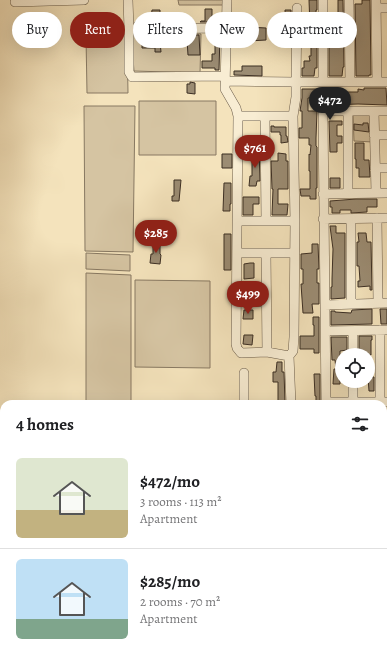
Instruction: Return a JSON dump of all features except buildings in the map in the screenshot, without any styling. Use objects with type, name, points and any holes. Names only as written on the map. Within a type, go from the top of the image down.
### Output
[{"type":"street","points":[[15,2],[84,0]]},
{"type":"street","points":[[128,0],[129,72],[132,77],[225,78],[296,82],[387,82]]},
{"type":"street","points":[[227,0],[227,12]]},
{"type":"street","points":[[323,81],[324,0]]},
{"type":"street","points":[[349,0],[350,82]]},
{"type":"street","points":[[377,82],[376,4],[387,8]]},
{"type":"street","points":[[291,400],[289,356],[293,352],[294,337],[295,221],[293,116],[296,82],[297,8]]},
{"type":"street","points":[[129,29],[205,28]]},
{"type":"street","points":[[226,48],[225,89],[236,108],[238,116],[237,348],[241,354],[267,352],[289,356]]},
{"type":"street","points":[[326,400],[323,113],[326,111],[387,111]]},
{"type":"street","points":[[348,111],[348,193]]},
{"type":"street","points":[[374,111],[376,193]]},
{"type":"street","points":[[238,116],[293,116]]},
{"type":"street","points":[[265,117],[266,221]]},
{"type":"street","points":[[374,135],[387,135]]},
{"type":"street","points":[[375,168],[387,168]]},
{"type":"street","points":[[323,194],[387,193]]},
{"type":"street","points":[[325,306],[383,303],[382,245],[376,218]]},
{"type":"street","points":[[323,219],[387,218]]},
{"type":"street","points":[[351,219],[351,304]]},
{"type":"street","points":[[237,221],[295,221]]},
{"type":"street","points":[[237,253],[295,253]]},
{"type":"street","points":[[266,253],[267,352]]},
{"type":"street","points":[[326,331],[383,330],[383,400]]},
{"type":"street","points":[[353,331],[353,348]]},
{"type":"street","points":[[244,373],[244,400]]},
{"type":"street","points":[[353,388],[353,400]]},
{"type":"shaded area","points":[[178,0],[224,0],[224,5],[179,5]]},
{"type":"shaded area","points":[[131,33],[133,33],[133,48],[197,48],[197,34],[201,34],[200,73],[134,71]]},
{"type":"shaded area","points":[[125,35],[127,35],[128,93],[87,93],[86,48],[125,48]]},
{"type":"shaded area","points":[[139,101],[216,101],[216,155],[139,155]]},
{"type":"shaded area","points":[[84,106],[135,106],[133,252],[85,251]]},
{"type":"shaded area","points":[[353,114],[373,114],[373,142],[354,141]]},
{"type":"shaded area","points":[[86,253],[130,255],[130,271],[86,269]]},
{"type":"shaded area","points":[[86,273],[131,275],[131,400],[86,400]]},
{"type":"shaded area","points":[[135,280],[210,281],[210,368],[135,367]]}]
